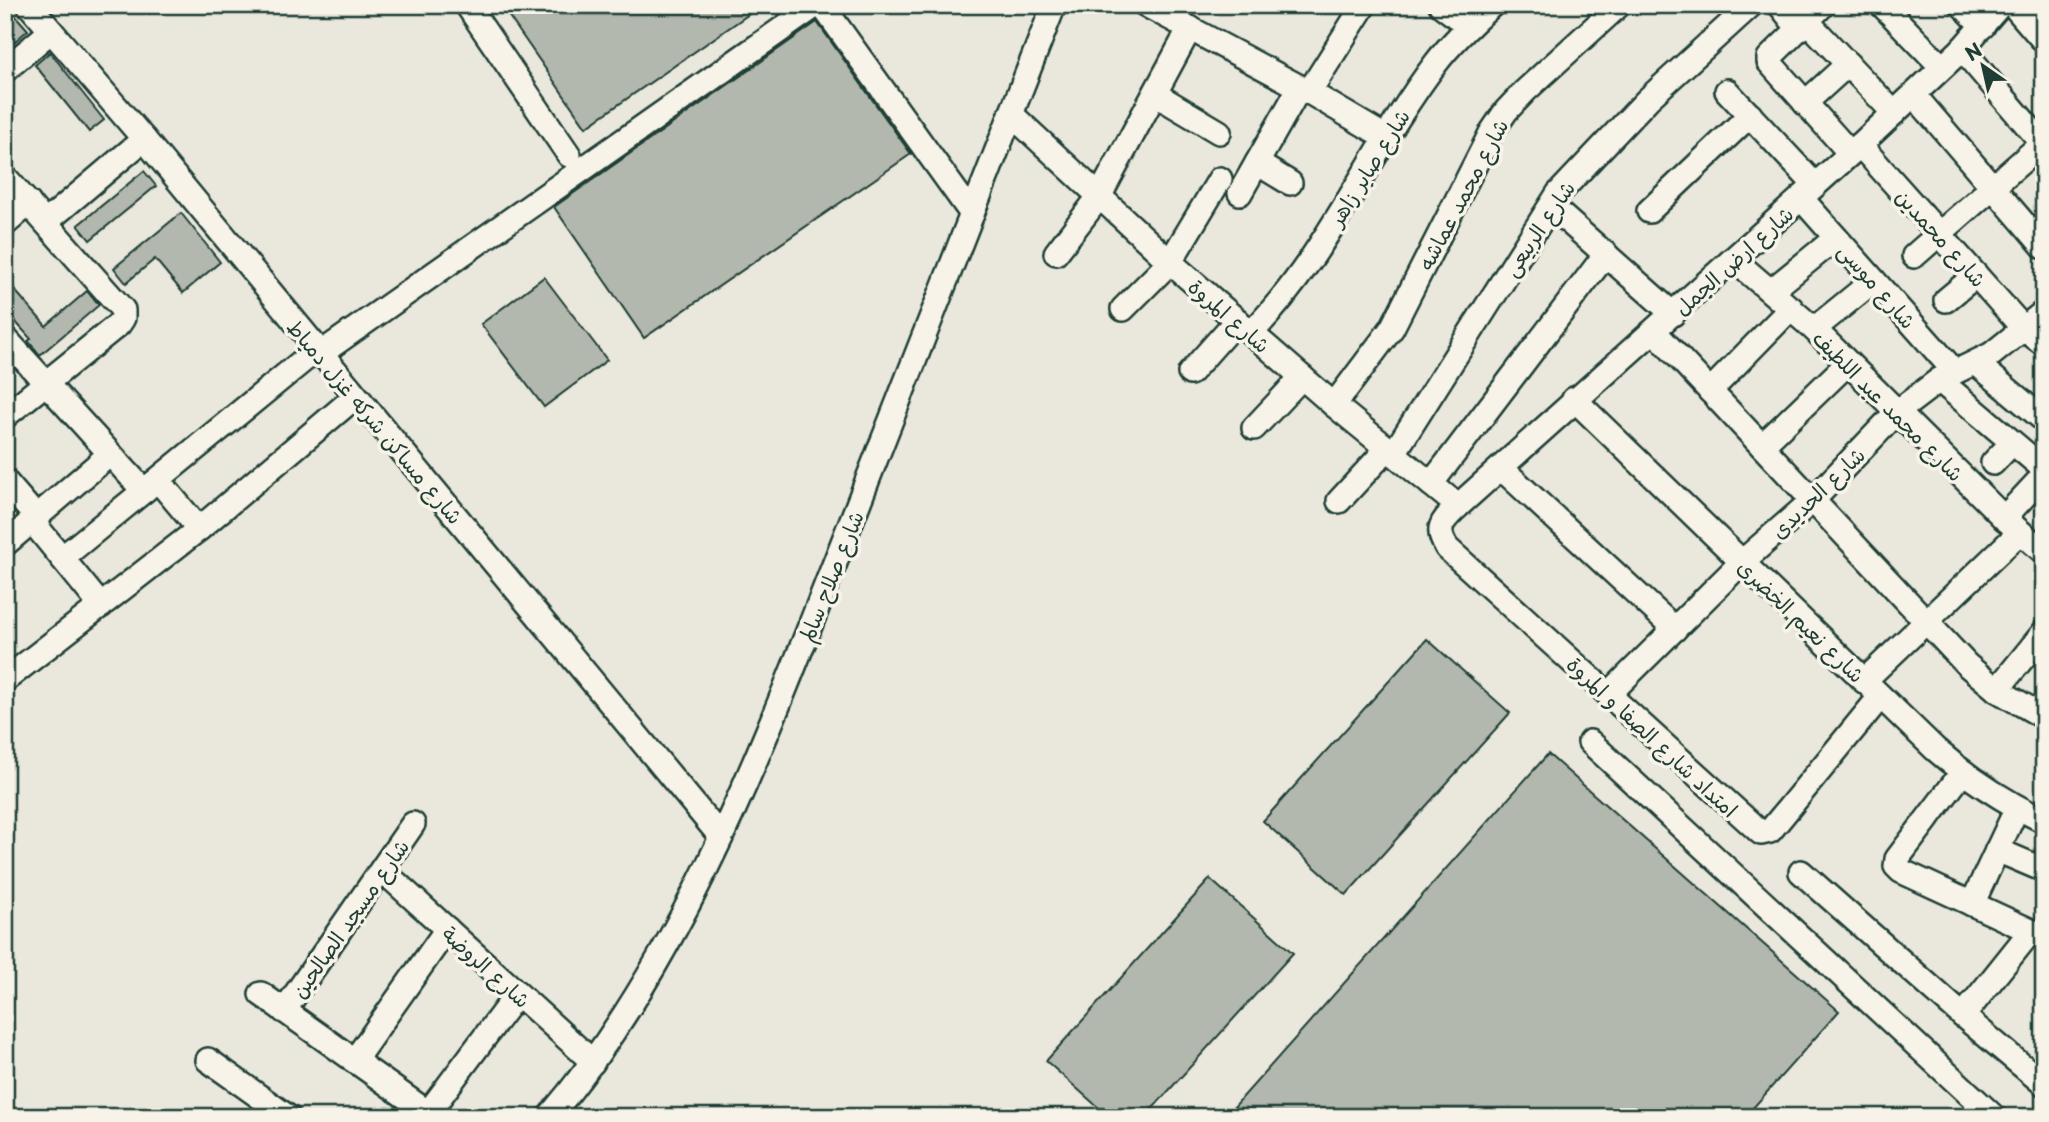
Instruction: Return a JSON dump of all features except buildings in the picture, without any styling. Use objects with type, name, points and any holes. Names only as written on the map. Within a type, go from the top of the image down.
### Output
[{"type":"street","name":"شارع مساكن شركه غزل دمياط","points":[[29,5],[144,139],[721,837]]},
{"type":"street","points":[[467,5],[569,155]]},
{"type":"street","points":[[62,558],[318,352],[816,5]]},
{"type":"street","points":[[822,5],[972,214]]},
{"type":"street","name":"شارع صلاح سالم","points":[[549,1117],[593,1062],[631,1006],[721,837],[802,647],[1054,5]]},
{"type":"street","points":[[1146,5],[1305,90],[1387,138]]},
{"type":"street","points":[[1240,193],[1305,90],[1364,5]]},
{"type":"street","points":[[1441,5],[1469,26]]},
{"type":"street","name":"شارع صابر زاهر","points":[[1190,373],[1294,284],[1437,62],[1492,5]]},
{"type":"street","name":"شارع محمد عماشه","points":[[1334,405],[1392,328],[1490,134],[1506,111],[1619,5]]},
{"type":"street","name":"شارع الربيعى","points":[[1339,502],[1391,450],[1569,180],[1647,99],[1751,5]]},
{"type":"street","points":[[1780,5],[1810,18],[1847,64],[1894,113]]},
{"type":"street","points":[[1882,5],[1942,67]]},
{"type":"street","points":[[1962,5],[1983,26]]},
{"type":"street","name":"شارع ارض الجمل","points":[[1458,506],[1914,95],[1962,49],[2000,5]]},
{"type":"street","points":[[2022,8],[2044,41]]},
{"type":"street","name":"شارع محمدين","points":[[1810,18],[1769,58],[1769,62],[1805,103],[1939,234],[2024,329],[2044,344]]},
{"type":"street","points":[[1056,253],[1099,197],[1190,29]]},
{"type":"street","points":[[5,70],[51,31]]},
{"type":"street","points":[[1914,256],[2043,143],[1962,49]]},
{"type":"street","points":[[1805,103],[1847,64]]},
{"type":"street","name":"شارع موسى","points":[[1727,91],[1750,115],[1808,191],[1836,238],[1957,372]]},
{"type":"street","points":[[1155,94],[1219,132]]},
{"type":"street","points":[[1914,95],[2044,247]]},
{"type":"street","name":"شارع المروة","points":[[1011,114],[1170,262],[1334,405],[1458,506]]},
{"type":"street","points":[[1649,211],[1750,115]]},
{"type":"street","points":[[46,222],[144,139]]},
{"type":"street","points":[[1257,163],[1290,183]]},
{"type":"street","points":[[5,177],[124,310],[119,324],[5,416]]},
{"type":"street","points":[[1124,309],[1170,262],[1220,179]]},
{"type":"street","points":[[5,224],[29,203]]},
{"type":"street","points":[[1551,206],[1673,314]]},
{"type":"street","points":[[1772,291],[1836,238]]},
{"type":"street","points":[[1432,484],[1606,254]]},
{"type":"street","name":"شارع محمد عبد اللطيف","points":[[1733,259],[1814,329],[2012,525],[2044,552]]},
{"type":"street","points":[[1946,300],[1976,275]]},
{"type":"street","points":[[1814,329],[1873,281]]},
{"type":"street","points":[[1710,391],[1791,308]]},
{"type":"street","name":"شارع الحديدى","points":[[1609,694],[1742,562],[1813,500],[1897,412],[1957,372],[1992,355],[2044,312]]},
{"type":"street","points":[[1654,331],[1967,665],[1997,690],[2044,717]]},
{"type":"street","points":[[5,338],[110,454],[151,485],[199,528]]},
{"type":"street","points":[[1762,446],[1848,362]]},
{"type":"street","points":[[1957,372],[2044,420]]},
{"type":"street","points":[[1957,372],[2012,443],[2044,469]]},
{"type":"street","points":[[1254,428],[1302,377]]},
{"type":"street","points":[[5,680],[199,528],[355,397]]},
{"type":"street","name":"شارع نعيم الخضرى","points":[[1574,399],[1962,773],[1988,792],[2044,821]]},
{"type":"street","points":[[1993,463],[2012,443]]},
{"type":"street","points":[[5,544],[110,454]]},
{"type":"street","points":[[1501,468],[1675,629]]},
{"type":"street","points":[[1872,689],[1926,621],[2012,525],[2044,475]]},
{"type":"street","points":[[5,481],[101,606]]},
{"type":"street","name":"امتداد شارع الصفا و المروة","points":[[1458,506],[1444,519],[1440,528],[1441,538],[1447,548],[1757,831],[1770,831],[1872,689]]},
{"type":"street","points":[[1997,690],[2044,632]]},
{"type":"street","points":[[1590,742],[1994,1117]]},
{"type":"street","points":[[1962,773],[1895,862],[1898,869],[2038,934],[1963,1016]]},
{"type":"street","points":[[1972,904],[2017,808]]},
{"type":"street","name":"شارع مسجد الصالحين","points":[[284,1011],[413,824]]},
{"type":"street","points":[[1997,849],[2044,870]]},
{"type":"street","name":"شارع الروضة","points":[[382,870],[593,1062]]},
{"type":"street","points":[[1801,872],[2044,1084]]},
{"type":"street","points":[[354,1061],[447,929]]},
{"type":"street","points":[[261,994],[429,1115],[517,993]]},
{"type":"street","points":[[208,1060],[288,1117]]}]
